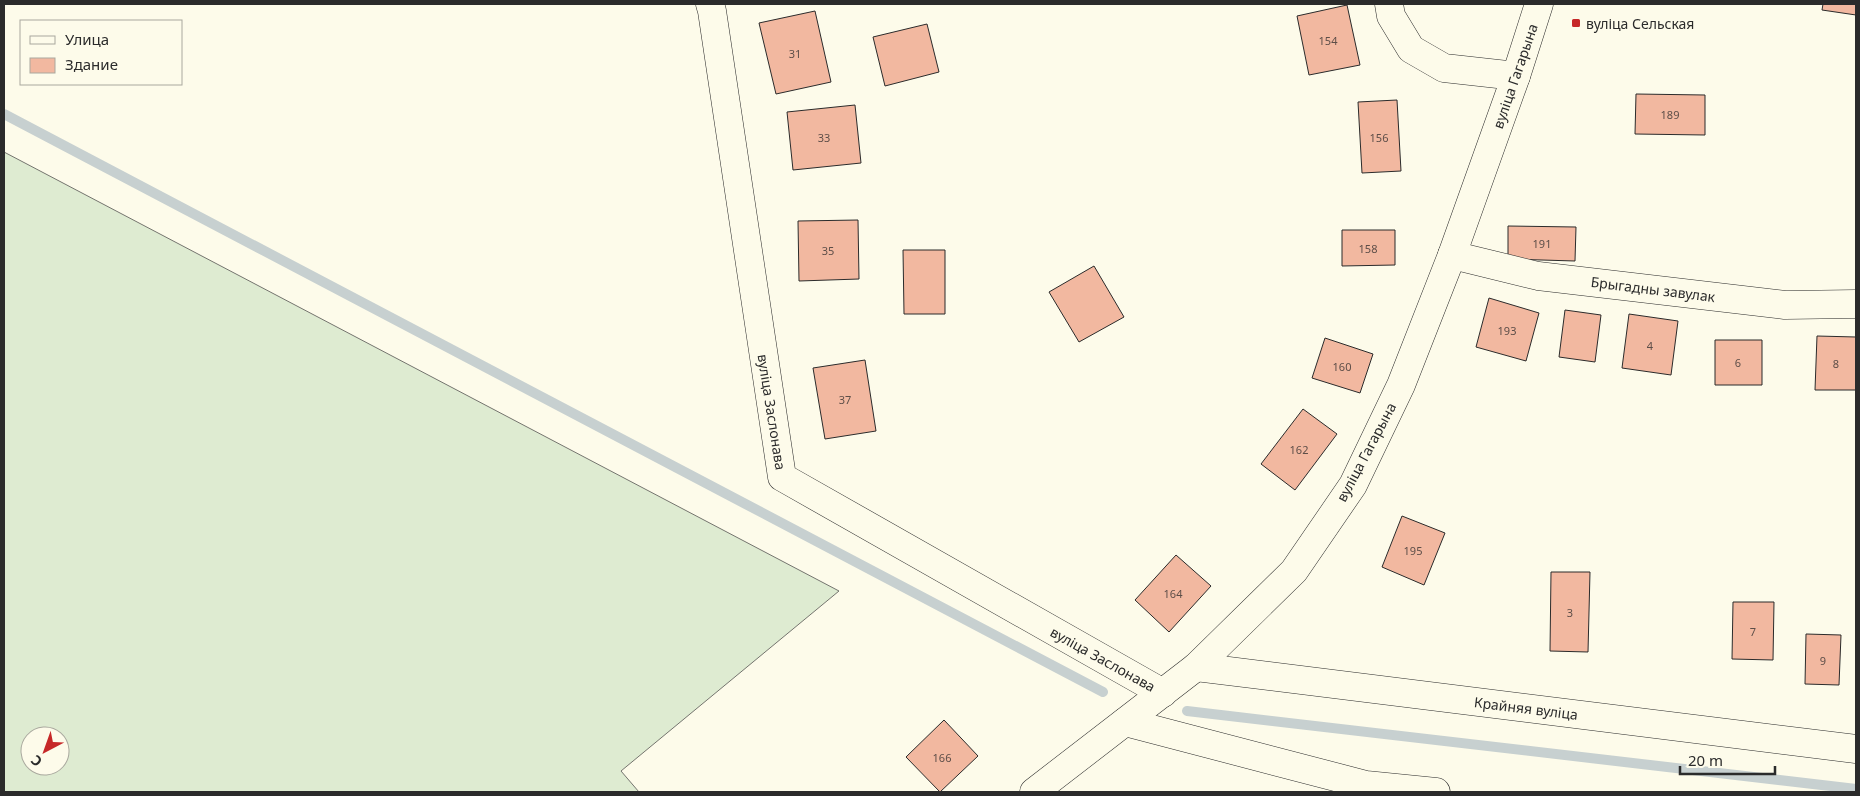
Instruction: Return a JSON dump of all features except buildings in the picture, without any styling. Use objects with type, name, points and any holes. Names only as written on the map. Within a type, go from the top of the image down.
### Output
[{"type":"street","name":"вуліца Заслонава","points":[[710,4],[714,20],[782,477],[1163,693]]},
{"type":"street","points":[[1389,4],[1391,16],[1411,49],[1444,68],[1516,76]]},
{"type":"street","name":"вуліца Гагарына","points":[[1034,792],[1196,667],[1294,571],[1352,485],[1401,385],[1452,254],[1516,76],[1539,4]]},
{"type":"street","name":"Брыгадны завулак","points":[[1452,254],[1538,276],[1784,305],[1856,304]]},
{"type":"street","name":"Крайняя вуліца","points":[[1196,667],[1856,749]]},
{"type":"street","points":[[1125,722],[1364,789],[1436,792]]},
{"type":"green space","points":[[4,152],[839,591],[621,771],[639,792],[4,792]]},
{"type":"waterway","points":[[4,114],[1103,692]]},
{"type":"waterway","points":[[1187,711],[1856,789]]},
{"type":"place","name":"вуліца Сельская","points":[[1576,23]]}]
